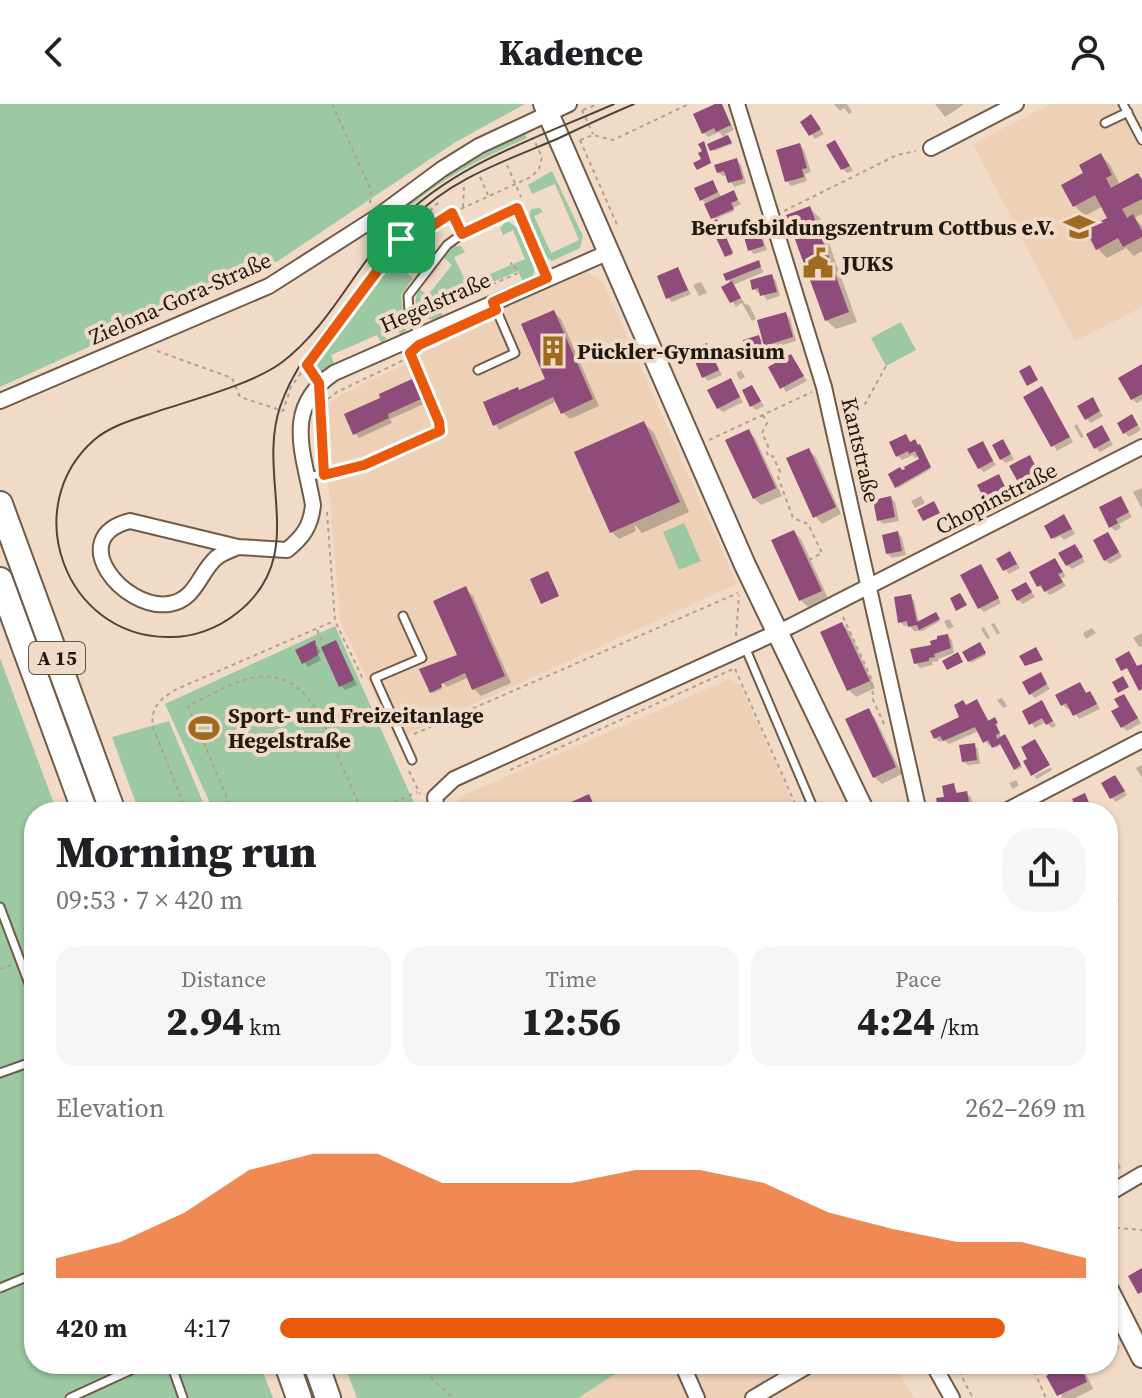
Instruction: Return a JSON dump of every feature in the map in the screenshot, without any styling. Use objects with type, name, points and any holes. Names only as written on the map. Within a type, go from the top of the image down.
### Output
[{"type":"highway","name":"A 15","points":[[0,504],[109,802]]},
{"type":"highway","name":"A 15","points":[[0,580],[81,802]]},
{"type":"highway","points":[[291,1374],[299,1398]]},
{"type":"highway","points":[[320,1374],[328,1398]]},
{"type":"street","name":"Kantstraße","points":[[737,104],[824,387],[917,802]]},
{"type":"street","points":[[931,148],[1016,104]]},
{"type":"street","name":"Zielona-Gora-Straße","points":[[4,400],[269,286],[377,217],[479,146],[546,109],[576,107]]},
{"type":"street","points":[[546,109],[745,565],[859,802]]},
{"type":"street","name":"Hegelstraße","points":[[319,383],[334,373],[412,343],[493,302],[609,252]]},
{"type":"street","points":[[238,547],[218,557],[197,586],[185,597],[170,604],[154,602],[120,589],[101,554],[103,539],[114,525],[130,521],[238,547],[287,550],[307,531],[312,517],[300,414],[319,383]]},
{"type":"street","name":"Chopinstraße","points":[[869,588],[1142,447]]},
{"type":"street","points":[[436,802],[435,797],[454,779],[778,633],[869,588]]},
{"type":"street","points":[[1023,802],[1142,740]]},
{"type":"street","points":[[1118,1188],[1142,1174]]},
{"type":"street","points":[[1118,1310],[1142,1357]]},
{"type":"street","points":[[686,1374],[697,1398]]},
{"type":"street","points":[[753,1398],[794,1374]]},
{"type":"street","points":[[939,1374],[952,1398]]},
{"type":"lane","points":[[1123,104],[1142,140]]},
{"type":"lane","points":[[1105,123],[1128,112]]},
{"type":"lane","points":[[308,476],[364,465],[440,431],[412,343],[408,296],[447,245],[462,234],[517,208],[547,278]]},
{"type":"lane","points":[[478,370],[515,353],[493,302]]},
{"type":"lane","points":[[403,616],[422,658],[375,678],[403,739],[410,764]]},
{"type":"lane","points":[[739,650],[810,802]]},
{"type":"lane","points":[[0,907],[24,971]]},
{"type":"lane","points":[[0,1073],[24,1065]]},
{"type":"lane","points":[[0,1288],[24,1278]]},
{"type":"lane","points":[[70,1398],[122,1374]]},
{"type":"lane","points":[[175,1374],[183,1398]]},
{"type":"path","points":[[332,104],[371,190],[369,210]]},
{"type":"path","points":[[576,107],[579,104]]},
{"type":"path","points":[[576,107],[598,104]]},
{"type":"path","points":[[576,107],[593,135],[613,140],[689,104]]},
{"type":"path","points":[[772,217],[897,155],[931,148]]},
{"type":"path","points":[[533,154],[539,151]]},
{"type":"path","points":[[385,226],[401,239],[410,240],[463,207],[531,177],[539,169],[542,157]]},
{"type":"path","points":[[507,165],[521,197],[514,200],[517,208]]},
{"type":"path","points":[[480,177],[488,196]]},
{"type":"path","points":[[463,207],[464,186]]},
{"type":"path","points":[[139,342],[232,378],[240,397],[283,411],[291,387],[401,239],[440,201]]},
{"type":"path","points":[[441,307],[518,273],[513,263],[510,264]]},
{"type":"path","points":[[481,277],[485,287]]},
{"type":"path","points":[[324,475],[319,405],[337,392],[401,363],[412,343]]},
{"type":"path","points":[[307,365],[319,383]]},
{"type":"path","points":[[834,433],[864,406],[886,366]]},
{"type":"path","points":[[709,440],[824,387]]},
{"type":"path","points":[[763,415],[767,423],[762,433],[768,446],[767,453],[769,457],[773,456],[780,472],[778,477],[784,499],[793,518],[808,524],[822,553],[809,560]]},
{"type":"path","points":[[327,504],[335,621],[368,689]]},
{"type":"path","points":[[403,739],[741,592],[739,650],[731,660],[794,802]]},
{"type":"path","points":[[836,613],[843,617],[872,680],[873,700],[885,728]]},
{"type":"path","points":[[183,802],[153,728],[151,715],[156,705],[177,689],[335,621]]},
{"type":"path","points":[[316,629],[323,643]]},
{"type":"path","points":[[510,770],[734,668]]},
{"type":"path","points":[[229,802],[188,706],[247,679],[259,677],[282,679],[294,684],[317,707],[358,802]]},
{"type":"path","points":[[410,764],[423,802]]},
{"type":"path","points":[[396,802],[419,792]]},
{"type":"path","points":[[1118,1228],[1142,1230]]},
{"type":"path","points":[[427,1374],[453,1398]]},
{"type":"path","points":[[960,1374],[973,1398]]},
{"type":"path","points":[[1035,1374],[1046,1398]]},
{"type":"shaded area","name":"Berufsbildungszentrum Cottbus e.V.","points":[[1051,104],[1120,104],[1142,147],[1142,307],[1075,341],[973,144]]},
{"type":"shaded area","points":[[587,272],[603,282],[737,584],[395,740],[340,620],[322,408],[341,395],[405,364],[427,342]]},
{"type":"shaded area","points":[[730,679],[741,686],[793,802],[458,802],[459,797]]},
{"type":"shaded area","points":[[615,1374],[900,1374],[914,1398],[578,1398]]},
{"type":"green space","points":[[0,104],[525,104],[454,143],[278,261],[0,387]]},
{"type":"green space","points":[[524,132],[527,138],[454,175],[422,196],[390,224],[386,222],[380,228],[376,223],[446,175]]},
{"type":"green space","points":[[552,171],[583,236],[580,248],[552,261],[546,257],[529,217],[531,209],[540,208],[543,212],[534,216],[551,253],[579,240],[555,184],[532,194],[528,185]]},
{"type":"green space","points":[[444,221],[446,223],[426,244],[434,251],[428,257],[420,251],[404,271],[413,278],[401,295],[406,330],[401,336],[396,326],[383,332],[387,342],[382,344],[377,335],[331,355],[335,365],[318,375],[310,365],[403,243],[412,243]]},
{"type":"green space","points":[[509,222],[519,229],[536,265],[533,275],[523,282],[518,271],[439,306],[443,317],[429,319],[420,314],[416,303],[419,289],[428,295],[452,265],[444,258],[453,246],[461,246],[465,252],[454,257],[467,284],[525,259],[513,230],[503,235],[500,229]]},
{"type":"green space","points":[[901,322],[916,350],[886,366],[871,338]]},
{"type":"green space","points":[[684,523],[701,561],[679,570],[663,532]]},
{"type":"green space","points":[[335,626],[414,802],[209,802],[165,704]]},
{"type":"green space","points":[[0,658],[53,802],[24,802],[24,1374],[264,1374],[273,1398],[0,1398]]},
{"type":"green space","points":[[169,721],[203,802],[135,802],[112,737]]},
{"type":"green space","points":[[348,1374],[615,1374],[578,1398],[357,1398]]},
{"type":"building","points":[[722,104],[731,125],[702,134],[693,114]]},
{"type":"building","points":[[811,114],[821,129],[809,136],[800,122]]},
{"type":"building","points":[[728,135],[732,143],[710,151],[707,144]]},
{"type":"building","points":[[835,140],[850,166],[841,170],[826,145]]},
{"type":"building","points":[[704,141],[711,163],[697,170],[693,163],[701,159],[698,153],[702,151],[698,144]]},
{"type":"building","points":[[800,143],[807,168],[802,169],[804,177],[785,182],[776,150]]},
{"type":"building","points":[[1101,153],[1112,175],[1106,178],[1111,188],[1138,173],[1142,180],[1142,199],[1122,209],[1127,218],[1133,214],[1142,237],[1123,247],[1118,238],[1096,250],[1085,229],[1107,218],[1095,195],[1073,207],[1061,185],[1083,173],[1079,165]]},
{"type":"building","points":[[737,158],[743,179],[728,183],[724,171],[717,173],[714,165]]},
{"type":"building","points":[[713,180],[718,192],[700,201],[694,188]]},
{"type":"building","points":[[734,190],[738,200],[731,203],[734,209],[711,219],[704,204]]},
{"type":"building","name":"JUKS","points":[[810,206],[849,312],[825,321],[786,215]]},
{"type":"building","points":[[749,218],[752,224],[726,237],[733,253],[725,257],[709,223],[717,219],[723,231]]},
{"type":"building","points":[[757,225],[764,246],[748,251],[742,230]]},
{"type":"building","points":[[759,260],[761,267],[726,281],[723,274]]},
{"type":"building","points":[[678,267],[688,290],[666,299],[657,276]]},
{"type":"building","points":[[772,274],[777,292],[760,296],[758,288],[752,290],[750,280]]},
{"type":"building","points":[[732,281],[741,298],[730,303],[721,287]]},
{"type":"building","name":"Pückler-Gymnasium","points":[[554,310],[593,399],[561,414],[553,397],[493,426],[483,402],[545,379],[521,324]]},
{"type":"building","points":[[786,312],[793,337],[764,346],[757,320]]},
{"type":"building","points":[[759,335],[764,352],[747,357],[743,340]]},
{"type":"building","points":[[707,343],[719,370],[702,378],[690,350]]},
{"type":"building","points":[[791,354],[804,376],[780,389],[768,367]]},
{"type":"building","points":[[1142,364],[1142,394],[1131,400],[1118,378]]},
{"type":"building","points":[[1030,365],[1038,380],[1027,386],[1019,371]]},
{"type":"building","points":[[731,378],[740,397],[717,409],[707,390]]},
{"type":"building","points":[[412,379],[421,399],[353,435],[344,414]]},
{"type":"building","points":[[752,385],[761,401],[750,407],[742,390]]},
{"type":"building","points":[[1042,386],[1070,437],[1051,447],[1023,397]]},
{"type":"building","points":[[1093,397],[1100,411],[1085,420],[1077,406]]},
{"type":"building","points":[[1132,414],[1138,425],[1123,434],[1117,423]]},
{"type":"building","points":[[644,421],[680,502],[610,533],[574,452]]},
{"type":"building","points":[[1102,425],[1110,440],[1094,449],[1086,434]]},
{"type":"building","points":[[749,429],[776,488],[753,499],[725,440]]},
{"type":"building","points":[[906,434],[910,442],[915,439],[920,444],[931,467],[895,488],[888,474],[900,467],[905,469],[919,459],[915,451],[896,457],[889,442]]},
{"type":"building","points":[[1003,439],[1011,454],[1000,460],[992,445]]},
{"type":"building","points":[[983,441],[993,461],[978,469],[967,449]]},
{"type":"building","points":[[809,448],[836,507],[813,518],[786,458]]},
{"type":"building","points":[[1030,455],[1038,471],[1018,482],[1009,466]]},
{"type":"building","points":[[999,474],[1008,493],[987,504],[977,485]]},
{"type":"building","points":[[891,496],[895,517],[877,521],[873,500]]},
{"type":"building","points":[[1121,496],[1129,512],[1116,519],[1118,523],[1109,528],[1099,507]]},
{"type":"building","points":[[934,501],[940,513],[923,521],[917,510]]},
{"type":"building","points":[[1064,514],[1072,529],[1051,539],[1044,526]]},
{"type":"building","points":[[794,530],[822,591],[799,601],[771,540]]},
{"type":"building","points":[[898,531],[902,551],[886,554],[882,535]]},
{"type":"building","points":[[1108,532],[1119,552],[1104,561],[1093,540]]},
{"type":"building","points":[[1075,544],[1083,557],[1066,566],[1058,553]]},
{"type":"building","points":[[1010,551],[1017,564],[1003,571],[996,559]]},
{"type":"building","points":[[1055,558],[1063,572],[1058,574],[1063,582],[1044,592],[1041,585],[1037,587],[1029,572]]},
{"type":"building","points":[[981,564],[999,598],[978,609],[960,575]]},
{"type":"building","points":[[548,571],[559,596],[541,604],[530,579]]},
{"type":"building","points":[[1026,582],[1032,592],[1017,601],[1011,590]]},
{"type":"building","points":[[466,586],[505,676],[472,690],[465,673],[430,693],[419,669],[457,655],[433,601]]},
{"type":"building","points":[[960,593],[967,605],[956,611],[950,598]]},
{"type":"building","points":[[911,594],[917,622],[936,612],[940,619],[919,630],[917,625],[908,627],[907,621],[898,623],[894,597]]},
{"type":"building","points":[[842,622],[870,681],[847,691],[820,632]]},
{"type":"building","points":[[948,634],[951,648],[934,654],[935,657],[929,658],[929,661],[914,664],[910,649],[931,645],[930,641],[937,639],[937,636]]},
{"type":"building","points":[[315,640],[318,655],[302,664],[295,650]]},
{"type":"building","points":[[336,640],[354,680],[339,687],[321,647]]},
{"type":"building","points":[[980,642],[986,653],[968,662],[962,652]]},
{"type":"building","points":[[1036,647],[1043,660],[1025,666],[1019,656]]},
{"type":"building","points":[[1129,651],[1137,666],[1142,664],[1142,689],[1139,691],[1127,668],[1121,671],[1115,659]]},
{"type":"building","points":[[958,652],[963,662],[947,670],[942,661]]},
{"type":"building","points":[[1041,672],[1047,684],[1029,695],[1022,682]]},
{"type":"building","points":[[1123,676],[1129,687],[1118,693],[1112,682]]},
{"type":"building","points":[[1080,682],[1086,693],[1090,691],[1097,704],[1073,716],[1066,703],[1061,706],[1055,695]]},
{"type":"building","points":[[1124,694],[1138,718],[1121,728],[1111,711],[1119,707],[1114,699]]},
{"type":"building","points":[[977,699],[988,721],[995,717],[998,723],[995,724],[1000,733],[996,735],[997,739],[1005,734],[1021,765],[1014,770],[1000,744],[992,748],[988,740],[983,743],[975,727],[943,741],[940,736],[934,739],[930,731],[959,717],[954,705],[963,700],[966,705]]},
{"type":"building","points":[[1042,700],[1053,721],[1046,725],[1042,718],[1029,725],[1022,711]]},
{"type":"building","points":[[869,708],[896,767],[873,778],[845,719]]},
{"type":"building","points":[[1035,739],[1050,765],[1031,776],[1023,761],[1027,759],[1021,747]]},
{"type":"building","points":[[975,743],[977,760],[962,762],[959,745]]},
{"type":"building","points":[[1115,775],[1125,791],[1110,799],[1101,783]]},
{"type":"building","points":[[954,783],[956,793],[967,791],[969,802],[937,802],[936,798],[944,797],[942,786]]},
{"type":"building","points":[[1085,793],[1089,802],[1073,802],[1072,799]]},
{"type":"building","points":[[589,794],[593,802],[571,802]]},
{"type":"building","points":[[1142,1268],[1142,1292],[1138,1294],[1128,1276]]},
{"type":"building","points":[[1084,1374],[1087,1382],[1057,1396],[1048,1375]]},
{"type":"tram line","points":[[614,104],[497,154],[417,204],[380,243],[313,332],[281,363],[235,386],[119,425],[94,440],[71,468],[59,499],[57,532],[64,563],[79,592],[102,615],[131,631],[167,637],[204,631],[237,613],[259,591],[271,567],[277,516],[274,434],[286,390],[314,344],[389,245],[426,206],[460,182],[634,104]]},
{"type":"place","name":"Berufsbildungszentrum Cottbus e.V.","points":[[1079,227]]},
{"type":"place","name":"JUKS","points":[[818,263]]},
{"type":"place","name":"Pückler-Gymnasium","points":[[553,351]]},
{"type":"place","name":"Sport- und Freizeitanlage Hegelstraße","points":[[204,728]]},
{"type":"route","points":[[517,208],[547,278],[493,302],[496,310],[419,345],[410,353],[440,431],[364,465],[324,475],[319,383],[307,365],[401,239],[410,240],[452,213],[462,234],[517,208]]}]
